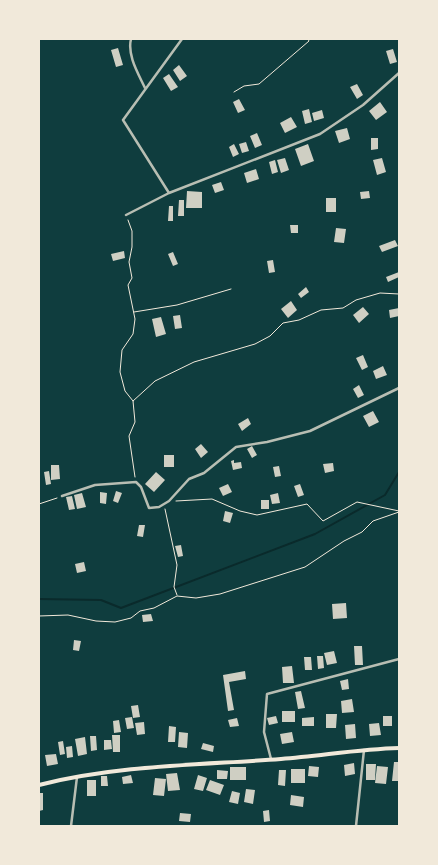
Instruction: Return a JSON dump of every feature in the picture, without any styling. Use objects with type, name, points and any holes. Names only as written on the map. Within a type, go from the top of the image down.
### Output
[{"type":"main road","points":[[39,785],[78,775],[365,749],[399,748]]},
{"type":"street","points":[[130,39],[134,64],[145,88]]},
{"type":"street","points":[[170,193],[123,120],[182,39]]},
{"type":"street","points":[[126,215],[170,193],[320,134],[363,105],[399,73]]},
{"type":"street","points":[[62,496],[70,491],[95,485],[136,482],[141,487],[149,508],[159,506],[169,501],[189,479],[204,473],[236,447],[310,431],[399,388]]},
{"type":"street","points":[[271,759],[264,732],[267,694],[399,659]]},
{"type":"street","points":[[356,826],[365,749]]},
{"type":"street","points":[[71,826],[78,775]]},
{"type":"path","points":[[234,92],[244,86],[259,84],[309,41],[308,39]]},
{"type":"path","points":[[126,215],[132,231],[132,247],[129,262],[132,278],[128,286],[133,312],[133,334],[122,350],[120,372],[125,391],[133,401],[135,422],[129,436],[136,482]]},
{"type":"path","points":[[133,312],[177,305],[230,289]]},
{"type":"path","points":[[133,401],[155,380],[194,362],[256,344],[270,336],[283,323],[299,320],[321,310],[343,308],[356,300],[380,293],[399,294]]},
{"type":"path","points":[[39,504],[62,496]]},
{"type":"path","points":[[177,596],[174,588],[177,564],[165,507],[169,501],[212,499],[240,511],[257,515],[308,504],[323,521],[357,502],[399,511]]},
{"type":"path","points":[[39,616],[68,615],[96,622],[115,622],[131,618],[140,611],[154,608],[177,596],[196,598],[220,594],[305,567],[344,541],[362,532],[373,521],[399,511]]},
{"type":"building","points":[[118,48],[123,65],[116,67],[111,50]]},
{"type":"building","points":[[393,49],[397,62],[390,64],[386,51]]},
{"type":"building","points":[[179,65],[187,76],[180,81],[173,70]]},
{"type":"building","points":[[169,74],[178,87],[171,91],[163,78]]},
{"type":"building","points":[[357,84],[363,95],[357,99],[350,87]]},
{"type":"building","points":[[239,99],[245,110],[238,113],[233,102]]},
{"type":"building","points":[[380,102],[387,112],[376,120],[369,111]]},
{"type":"building","points":[[309,109],[312,122],[305,124],[302,111]]},
{"type":"building","points":[[322,110],[324,118],[314,121],[312,113]]},
{"type":"building","points":[[291,117],[297,127],[285,133],[280,123]]},
{"type":"building","points":[[347,128],[350,139],[339,143],[335,131]]},
{"type":"building","points":[[257,133],[262,145],[255,148],[250,136]]},
{"type":"building","points":[[371,138],[378,138],[378,149],[371,150]]},
{"type":"building","points":[[246,142],[249,151],[242,153],[239,144]]},
{"type":"building","points":[[234,144],[239,154],[233,157],[229,147]]},
{"type":"building","points":[[308,144],[314,161],[301,166],[295,149]]},
{"type":"building","points":[[285,158],[289,170],[281,173],[277,160]]},
{"type":"building","points":[[382,158],[386,172],[377,175],[373,160]]},
{"type":"building","points":[[275,160],[278,172],[272,174],[269,162]]},
{"type":"building","points":[[256,169],[259,179],[247,183],[244,173]]},
{"type":"building","points":[[221,182],[224,190],[215,193],[212,185]]},
{"type":"building","points":[[187,191],[202,192],[202,208],[186,208]]},
{"type":"building","points":[[369,191],[370,198],[361,199],[360,192]]},
{"type":"building","points":[[326,198],[336,198],[336,212],[326,212]]},
{"type":"building","points":[[179,200],[184,200],[184,216],[178,216]]},
{"type":"building","points":[[169,206],[173,206],[173,221],[168,221]]},
{"type":"building","points":[[290,225],[298,225],[298,233],[291,233]]},
{"type":"building","points":[[336,228],[346,229],[344,243],[334,242]]},
{"type":"building","points":[[395,240],[398,246],[382,252],[379,246]]},
{"type":"building","points":[[124,251],[125,258],[113,261],[111,254]]},
{"type":"building","points":[[173,252],[178,264],[173,266],[168,254]]},
{"type":"building","points":[[273,260],[275,272],[269,273],[267,261]]},
{"type":"building","points":[[399,272],[399,277],[388,282],[386,277]]},
{"type":"building","points":[[306,287],[309,292],[301,298],[298,294]]},
{"type":"building","points":[[291,301],[297,310],[288,318],[281,309]]},
{"type":"building","points":[[363,307],[369,314],[359,323],[353,315]]},
{"type":"building","points":[[399,308],[399,316],[390,318],[389,310]]},
{"type":"building","points":[[180,315],[182,328],[175,329],[173,316]]},
{"type":"building","points":[[161,317],[166,334],[156,337],[152,319]]},
{"type":"building","points":[[363,355],[368,367],[362,370],[356,358]]},
{"type":"building","points":[[383,366],[387,375],[376,379],[373,371]]},
{"type":"building","points":[[359,385],[364,395],[358,398],[353,389]]},
{"type":"building","points":[[373,411],[379,422],[369,427],[363,416]]},
{"type":"building","points":[[248,418],[251,424],[242,431],[238,424]]},
{"type":"building","points":[[201,444],[208,452],[201,458],[195,449]]},
{"type":"building","points":[[252,446],[257,455],[252,458],[247,449]]},
{"type":"building","points":[[164,455],[174,455],[174,467],[164,467]]},
{"type":"building","points":[[234,460],[234,463],[241,462],[242,468],[233,470],[231,461]]},
{"type":"building","points":[[333,463],[334,471],[325,473],[323,464]]},
{"type":"building","points":[[51,465],[59,465],[60,479],[51,480]]},
{"type":"building","points":[[279,466],[281,476],[275,477],[273,467]]},
{"type":"building","points":[[49,471],[51,484],[46,485],[44,472]]},
{"type":"building","points":[[156,472],[165,480],[154,492],[145,484]]},
{"type":"building","points":[[228,484],[232,492],[223,496],[219,488]]},
{"type":"building","points":[[300,484],[304,495],[298,497],[294,486]]},
{"type":"building","points":[[116,491],[122,493],[118,503],[113,501]]},
{"type":"building","points":[[100,492],[107,493],[106,504],[100,503]]},
{"type":"building","points":[[82,493],[86,507],[77,509],[74,495]]},
{"type":"building","points":[[278,493],[280,503],[272,504],[270,495]]},
{"type":"building","points":[[72,496],[75,509],[69,510],[66,497]]},
{"type":"building","points":[[261,500],[269,500],[269,509],[261,509]]},
{"type":"building","points":[[225,511],[233,513],[230,523],[223,521]]},
{"type":"building","points":[[139,525],[145,525],[143,537],[137,536]]},
{"type":"building","points":[[181,545],[183,556],[178,557],[175,546]]},
{"type":"building","points":[[84,562],[86,571],[77,573],[75,564]]},
{"type":"building","points":[[346,603],[347,618],[333,619],[332,604]]},
{"type":"building","points":[[151,614],[153,621],[143,622],[142,615]]},
{"type":"building","points":[[74,640],[81,641],[79,651],[73,650]]},
{"type":"building","points":[[354,646],[362,646],[363,665],[355,665]]},
{"type":"building","points":[[334,651],[337,663],[327,665],[324,653]]},
{"type":"building","points":[[317,656],[323,656],[324,668],[318,669]]},
{"type":"building","points":[[304,657],[311,657],[312,670],[305,670]]},
{"type":"building","points":[[292,666],[294,683],[283,683],[282,667]]},
{"type":"building","points":[[245,671],[246,679],[229,682],[234,710],[228,711],[223,675]]},
{"type":"building","points":[[348,679],[349,689],[342,690],[340,681]]},
{"type":"building","points":[[301,691],[305,708],[298,709],[295,692]]},
{"type":"building","points":[[352,699],[354,712],[342,713],[341,701]]},
{"type":"building","points":[[138,705],[140,717],[133,718],[131,706]]},
{"type":"building","points":[[282,711],[295,711],[295,722],[282,722]]},
{"type":"building","points":[[326,714],[337,714],[336,728],[326,728]]},
{"type":"building","points":[[276,716],[278,723],[269,725],[267,718]]},
{"type":"building","points":[[383,716],[392,716],[392,726],[383,726]]},
{"type":"building","points":[[132,717],[134,728],[127,729],[125,718]]},
{"type":"building","points":[[314,717],[314,726],[302,726],[302,718]]},
{"type":"building","points":[[237,718],[239,726],[230,727],[228,720]]},
{"type":"building","points":[[119,720],[121,732],[114,733],[113,721]]},
{"type":"building","points":[[144,722],[145,734],[137,735],[135,723]]},
{"type":"building","points":[[379,723],[381,735],[370,736],[369,724]]},
{"type":"building","points":[[355,724],[356,738],[346,739],[345,725]]},
{"type":"building","points":[[169,726],[176,727],[175,742],[168,742]]},
{"type":"building","points":[[179,732],[188,733],[187,748],[178,747]]},
{"type":"building","points":[[292,732],[294,742],[282,744],[280,734]]},
{"type":"building","points":[[112,735],[120,735],[120,752],[113,752]]},
{"type":"building","points":[[90,736],[96,736],[97,750],[91,751]]},
{"type":"building","points":[[85,737],[87,754],[78,756],[75,739]]},
{"type":"building","points":[[104,740],[111,740],[112,749],[104,750]]},
{"type":"building","points":[[63,741],[65,754],[60,755],[58,742]]},
{"type":"building","points":[[203,743],[214,746],[213,752],[201,749]]},
{"type":"building","points":[[72,746],[73,757],[67,758],[66,747]]},
{"type":"building","points":[[56,754],[58,764],[47,766],[45,755]]},
{"type":"building","points":[[394,762],[399,762],[399,781],[392,781]]},
{"type":"building","points":[[354,763],[355,774],[345,776],[344,765]]},
{"type":"building","points":[[366,764],[376,764],[375,780],[366,780]]},
{"type":"building","points":[[309,766],[319,767],[318,777],[308,776]]},
{"type":"building","points":[[377,766],[388,767],[386,784],[375,783]]},
{"type":"building","points":[[230,767],[246,767],[246,780],[230,780]]},
{"type":"building","points":[[291,769],[305,769],[305,783],[291,783]]},
{"type":"building","points":[[217,770],[228,771],[227,779],[217,779]]},
{"type":"building","points":[[279,770],[286,770],[285,786],[278,785]]},
{"type":"building","points":[[177,773],[180,790],[168,791],[166,774]]},
{"type":"building","points":[[131,775],[133,783],[123,784],[122,777]]},
{"type":"building","points":[[198,775],[207,778],[203,791],[194,789]]},
{"type":"building","points":[[101,776],[107,776],[108,786],[101,786]]},
{"type":"building","points":[[155,778],[166,779],[164,796],[153,795]]},
{"type":"building","points":[[87,780],[96,780],[96,796],[87,796]]},
{"type":"building","points":[[210,780],[224,785],[220,795],[206,790]]},
{"type":"building","points":[[246,789],[255,790],[253,804],[244,802]]},
{"type":"building","points":[[232,791],[240,793],[238,804],[229,802]]},
{"type":"building","points":[[39,793],[43,793],[43,810],[39,811]]},
{"type":"building","points":[[291,795],[304,797],[303,807],[290,805]]},
{"type":"building","points":[[269,810],[270,821],[264,822],[263,811]]},
{"type":"building","points":[[180,813],[191,814],[190,822],[179,821]]},
{"type":"waterway","points":[[39,599],[101,600],[121,608],[315,534],[385,495],[399,472]]}]
